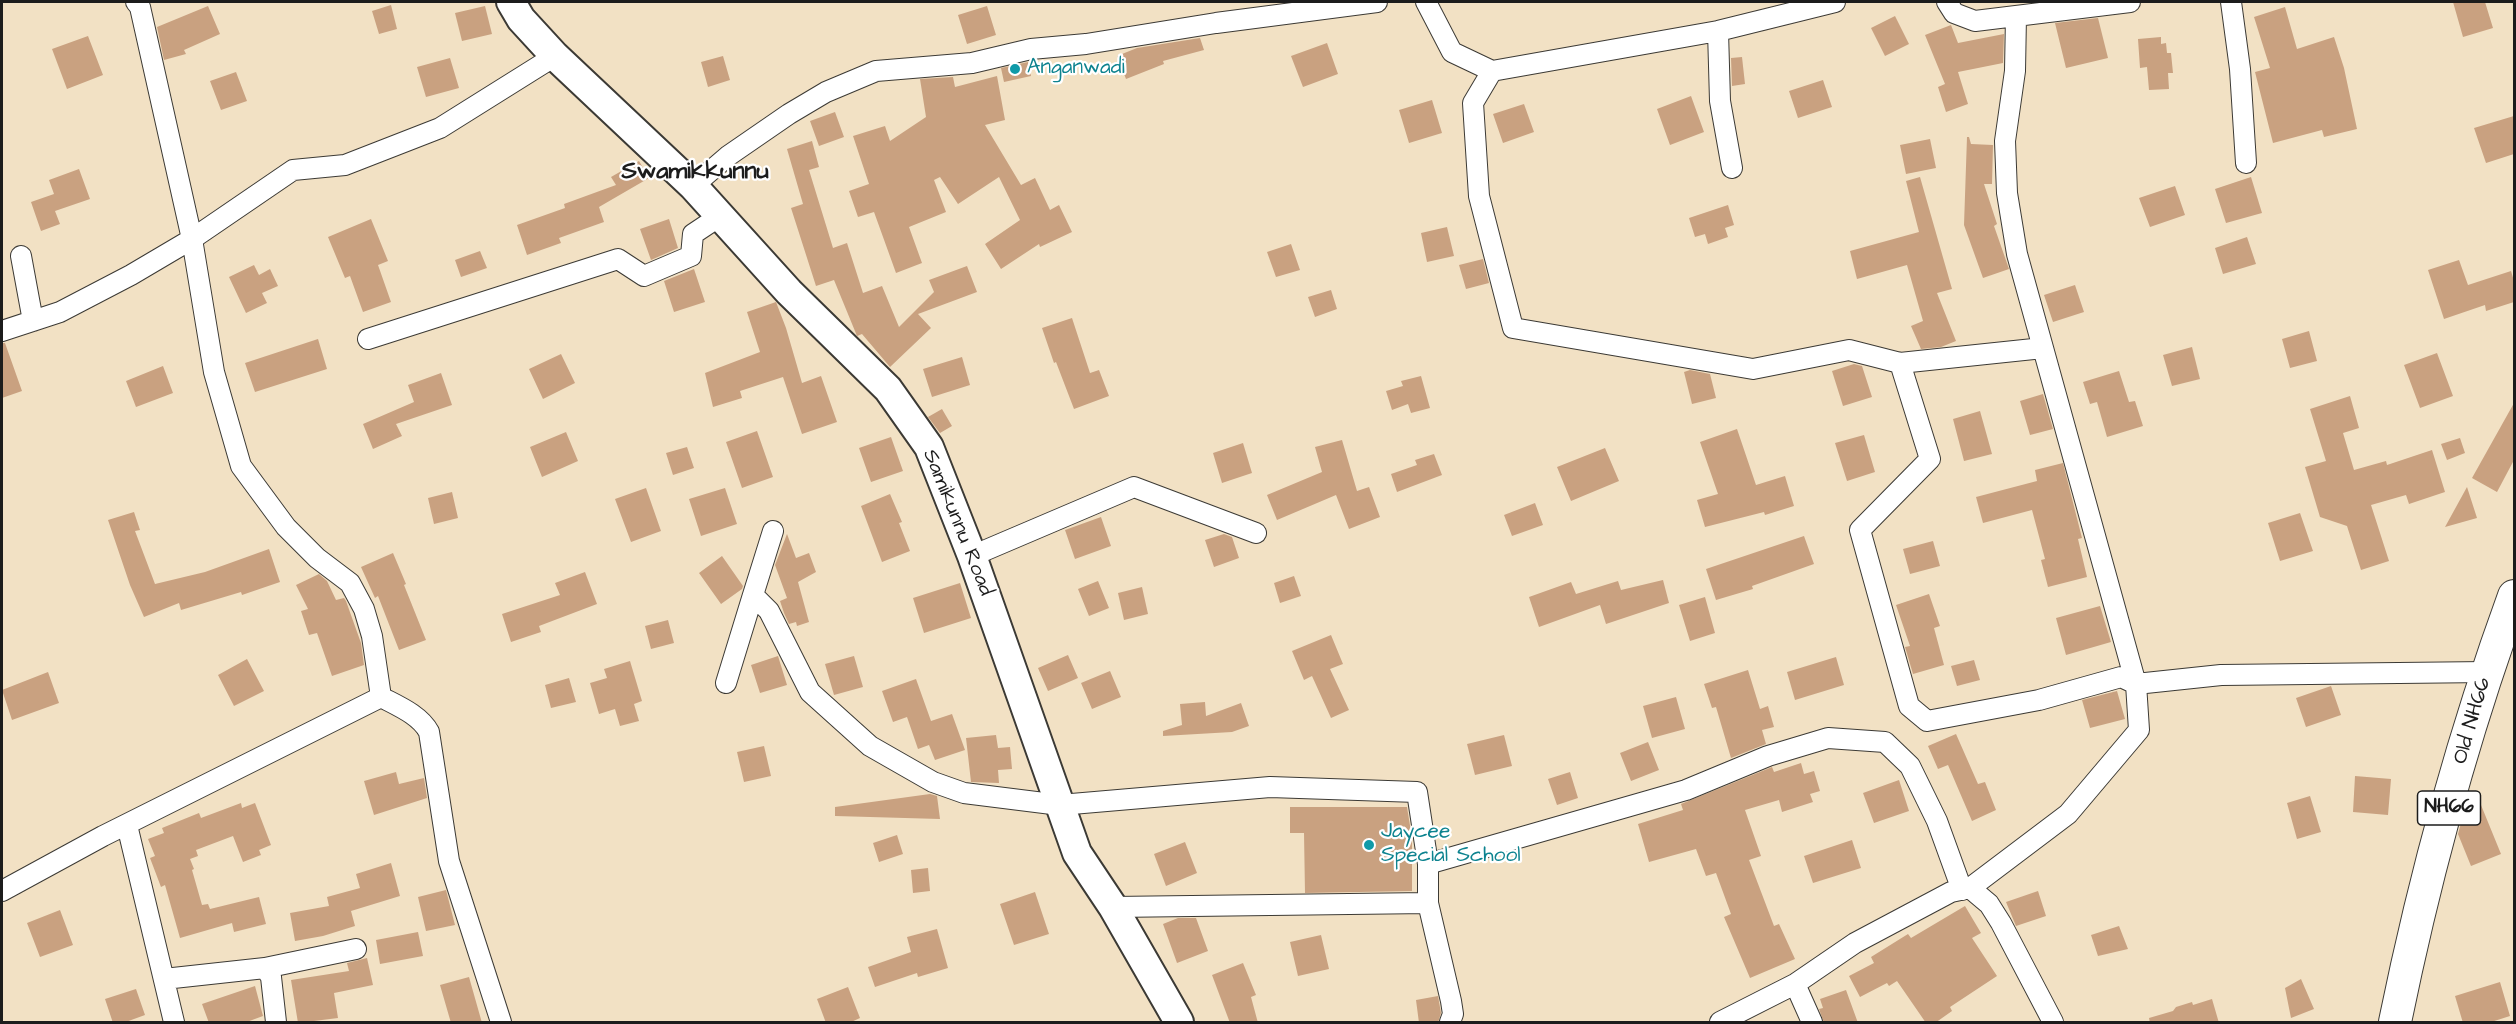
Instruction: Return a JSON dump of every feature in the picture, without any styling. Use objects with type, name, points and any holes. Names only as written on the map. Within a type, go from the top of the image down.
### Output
[{"type":"main road","name":"Samikunnu Road","points":[[511,2],[521,18],[555,56],[693,186],[789,292],[888,389],[929,447],[972,556],[1077,854],[1113,907],[1179,1023]]},
{"type":"main road","name":"Old NH66","points":[[2395,1023],[2413,932],[2487,672],[2514,596]]},
{"type":"street","points":[[136,2],[140,7],[192,239],[214,372],[241,466],[286,527],[317,558],[350,583],[364,609],[372,636],[381,697]]},
{"type":"street","points":[[693,186],[728,156],[789,114],[826,92],[876,71],[972,63],[1031,49],[1086,44],[1216,23],[1377,2]]},
{"type":"street","points":[[1426,2],[1452,52],[1492,71],[1718,31],[1835,2]]},
{"type":"street","points":[[1947,2],[1954,13],[1975,21],[2130,2]]},
{"type":"street","points":[[2231,2],[2240,69],[2246,163]]},
{"type":"street","points":[[1723,1022],[1795,984],[1855,943],[1951,892],[1966,889],[2068,814],[2139,730],[2136,684],[2017,254],[2007,193],[2005,141],[2015,71],[2016,16]]},
{"type":"street","points":[[1718,31],[1720,101],[1731,168]]},
{"type":"street","points":[[2,331],[60,312],[131,276],[192,239],[293,170],[345,165],[440,128],[555,56]]},
{"type":"street","points":[[1492,71],[1473,103],[1479,196],[1513,328],[1753,369],[1848,350],[1900,363],[2043,348]]},
{"type":"street","points":[[368,339],[618,259],[644,276],[691,256],[693,234],[720,216]]},
{"type":"street","points":[[21,256],[33,321]]},
{"type":"street","points":[[1900,363],[1930,459],[1860,530],[1909,706],[1927,721],[2038,700],[2121,677],[2136,684],[2222,675],[2487,672]]},
{"type":"street","points":[[972,556],[1134,487],[1256,533]]},
{"type":"street","points":[[726,682],[773,531]]},
{"type":"street","points":[[753,595],[769,611],[810,692],[870,746],[933,782],[964,793],[1060,805],[1270,787],[1417,792],[1428,864],[1428,903],[1451,1001],[1453,1014],[1450,1023]]},
{"type":"street","points":[[3,885],[381,697]]},
{"type":"street","points":[[381,697],[426,725],[429,732],[449,861],[501,1023]]},
{"type":"street","points":[[1428,864],[1686,790],[1768,756],[1828,738],[1885,742],[1910,766],[1966,889],[1989,904],[2053,1023]]},
{"type":"street","points":[[127,825],[174,1023]]},
{"type":"street","points":[[1113,907],[1428,903]]},
{"type":"street","points":[[164,979],[265,968],[356,950]]},
{"type":"street","points":[[265,968],[271,977],[276,1023]]},
{"type":"street","points":[[1795,984],[1812,1023]]},
{"type":"building","points":[[2453,2],[2485,2],[2493,28],[2463,37]]},
{"type":"building","points":[[391,5],[397,29],[379,34],[372,11]]},
{"type":"building","points":[[208,6],[220,34],[184,50],[186,54],[164,60],[157,27]]},
{"type":"building","points":[[485,6],[492,34],[462,41],[455,13]]},
{"type":"building","points":[[987,6],[996,35],[967,44],[958,15]]},
{"type":"building","points":[[2285,7],[2297,49],[2334,37],[2344,68],[2357,129],[2324,137],[2322,130],[2273,143],[2255,72],[2270,68],[2254,17]]},
{"type":"building","points":[[1895,16],[1909,44],[1885,56],[1871,28]]},
{"type":"building","points":[[2098,18],[2108,58],[2066,68],[2055,23]]},
{"type":"building","points":[[1951,25],[1958,43],[2004,34],[2003,63],[1958,72],[1968,104],[1946,112],[1938,87],[1945,84],[1925,35]]},
{"type":"building","points":[[88,36],[103,75],[67,89],[52,49]]},
{"type":"building","points":[[2161,37],[2161,44],[2166,43],[2167,53],[2171,53],[2173,73],[2168,73],[2169,89],[2149,90],[2147,67],[2140,68],[2138,39]]},
{"type":"building","points":[[1200,38],[1204,50],[1163,61],[1164,64],[1126,79],[1117,56],[1137,48]]},
{"type":"building","points":[[1327,43],[1338,74],[1303,87],[1291,56]]},
{"type":"building","points":[[723,56],[730,80],[708,87],[701,62]]},
{"type":"building","points":[[1742,57],[1745,84],[1732,86],[1731,58]]},
{"type":"building","points":[[450,58],[459,88],[426,97],[417,67]]},
{"type":"building","name":"Anganwadi","points":[[1028,62],[1031,76],[1004,82],[1001,68]]},
{"type":"building","points":[[236,72],[247,101],[221,110],[210,81]]},
{"type":"building","points":[[997,76],[1005,120],[985,125],[1021,185],[1035,178],[1050,210],[1059,205],[1072,232],[1040,247],[1039,244],[1001,269],[985,244],[1020,220],[999,177],[958,204],[940,177],[934,180],[946,212],[909,227],[922,263],[896,273],[874,212],[858,217],[849,191],[869,184],[853,136],[885,126],[890,141],[926,117],[920,79],[953,77],[955,87]]},
{"type":"building","points":[[1823,80],[1832,107],[1798,118],[1789,91]]},
{"type":"building","points":[[1691,96],[1704,132],[1670,145],[1657,109]]},
{"type":"building","points":[[1432,100],[1442,133],[1409,143],[1399,110]]},
{"type":"building","points":[[1524,104],[1534,132],[1503,143],[1493,114]]},
{"type":"building","points":[[835,112],[844,137],[819,146],[810,121]]},
{"type":"building","points":[[2514,116],[2514,154],[2486,163],[2474,128]]},
{"type":"building","points":[[1967,137],[1971,144],[1993,145],[1992,184],[1984,184],[1997,224],[1994,226],[2009,269],[1983,278],[1964,225]]},
{"type":"building","points":[[1930,139],[1936,168],[1906,174],[1900,145]]},
{"type":"building","points":[[812,141],[819,167],[809,170],[833,248],[847,243],[863,293],[882,286],[899,327],[934,292],[929,280],[967,266],[977,292],[918,314],[931,328],[890,367],[862,334],[857,336],[834,280],[816,286],[791,208],[803,204],[787,149]]},
{"type":"building","points":[[639,161],[649,178],[599,207],[604,222],[559,238],[561,243],[527,255],[517,225],[565,208],[564,204],[616,185],[611,177]]},
{"type":"building","points":[[79,169],[90,199],[55,211],[60,224],[41,231],[31,202],[54,194],[49,180]]},
{"type":"building","points":[[1920,177],[1952,289],[1937,293],[1956,341],[1941,347],[1921,349],[1911,326],[1923,321],[1907,265],[1857,279],[1850,251],[1919,232],[1906,181]]},
{"type":"building","points":[[2251,177],[2262,213],[2226,223],[2215,189]]},
{"type":"building","points":[[2175,186],[2185,215],[2150,227],[2139,198]]},
{"type":"building","points":[[1728,205],[1734,225],[1725,228],[1728,237],[1708,244],[1705,234],[1695,237],[1689,218]]},
{"type":"building","points":[[371,219],[388,261],[378,265],[391,302],[363,312],[350,276],[345,278],[328,237]]},
{"type":"building","points":[[669,219],[678,248],[651,260],[640,229]]},
{"type":"building","points":[[1447,227],[1454,256],[1427,262],[1421,233]]},
{"type":"building","points":[[2247,237],[2256,264],[2223,274],[2215,248]]},
{"type":"building","points":[[1291,244],[1300,270],[1276,277],[1267,252]]},
{"type":"building","points":[[480,251],[487,268],[461,277],[455,260]]},
{"type":"building","points":[[1483,259],[1489,283],[1466,289],[1459,265]]},
{"type":"building","points":[[2459,260],[2468,285],[2511,271],[2514,281],[2514,302],[2486,311],[2485,305],[2444,319],[2428,270]]},
{"type":"building","points":[[254,265],[259,275],[270,269],[278,286],[262,293],[267,303],[246,313],[229,277]]},
{"type":"building","points":[[694,269],[705,302],[674,312],[664,281]]},
{"type":"building","points":[[2075,285],[2084,312],[2053,322],[2044,295]]},
{"type":"building","points":[[1331,290],[1337,309],[1315,317],[1308,297]]},
{"type":"building","points":[[776,302],[802,383],[821,376],[837,422],[802,434],[783,377],[740,391],[742,398],[713,407],[705,373],[760,352],[747,312]]},
{"type":"building","points":[[1072,318],[1090,373],[1099,370],[1109,396],[1074,409],[1042,328]]},
{"type":"building","points":[[2309,331],[2317,361],[2290,368],[2282,339]]},
{"type":"building","points":[[318,339],[327,369],[255,392],[245,363]]},
{"type":"building","points":[[2,343],[5,343],[22,391],[2,398]]},
{"type":"building","points":[[2192,347],[2200,379],[2172,386],[2163,355]]},
{"type":"building","points":[[2437,353],[2453,396],[2420,408],[2404,365]]},
{"type":"building","points":[[561,354],[575,383],[543,399],[529,369]]},
{"type":"building","points":[[962,357],[970,385],[932,397],[923,369]]},
{"type":"building","points":[[1854,364],[1862,366],[1872,397],[1843,406],[1832,371]]},
{"type":"building","points":[[163,366],[173,393],[136,407],[126,381]]},
{"type":"building","points":[[1690,370],[1710,374],[1716,398],[1692,404],[1684,372]]},
{"type":"building","points":[[2119,371],[2129,402],[2135,401],[2143,426],[2107,437],[2097,402],[2090,404],[2083,382]]},
{"type":"building","points":[[441,373],[452,405],[396,424],[402,436],[373,449],[363,424],[414,402],[408,385]]},
{"type":"building","points":[[1421,376],[1430,408],[1411,413],[1408,404],[1392,410],[1386,391],[1403,386],[1401,381]]},
{"type":"building","points":[[2043,394],[2053,429],[2030,435],[2020,401]]},
{"type":"building","points":[[2350,396],[2359,428],[2343,433],[2354,470],[2386,461],[2387,465],[2432,450],[2445,492],[2409,504],[2406,495],[2371,505],[2389,561],[2361,570],[2347,526],[2320,517],[2305,467],[2326,461],[2310,409]]},
{"type":"building","points":[[2514,403],[2514,460],[2497,492],[2472,478]]},
{"type":"building","points":[[942,409],[952,426],[940,433],[928,417]]},
{"type":"building","points":[[1980,411],[1992,454],[1964,461],[1953,419]]},
{"type":"building","points":[[1737,429],[1756,485],[1785,476],[1794,506],[1765,515],[1764,512],[1705,527],[1697,500],[1718,494],[1700,442]]},
{"type":"building","points":[[757,431],[773,477],[742,488],[726,442]]},
{"type":"building","points":[[566,432],[578,461],[542,477],[530,447]]},
{"type":"building","points":[[1864,435],[1875,472],[1847,481],[1835,443]]},
{"type":"building","points":[[891,437],[903,471],[871,482],[859,448]]},
{"type":"building","points":[[2460,438],[2465,453],[2447,460],[2441,444]]},
{"type":"building","points":[[1342,440],[1357,491],[1369,487],[1380,517],[1349,529],[1336,495],[1277,520],[1267,495],[1322,472],[1315,447]]},
{"type":"building","points":[[1243,443],[1252,473],[1222,483],[1213,453]]},
{"type":"building","points":[[687,447],[694,468],[673,475],[666,453]]},
{"type":"building","points":[[1605,448],[1619,481],[1571,501],[1557,467]]},
{"type":"building","points":[[1434,454],[1442,475],[1397,492],[1391,474],[1417,465],[1415,460]]},
{"type":"building","points":[[2063,463],[2082,538],[2078,539],[2087,577],[2048,587],[2041,560],[2045,559],[2032,510],[1983,523],[1976,497],[2037,481],[2035,470]]},
{"type":"building","points":[[2467,487],[2477,518],[2445,527]]},
{"type":"building","points":[[646,488],[661,531],[631,542],[615,499]]},
{"type":"building","points":[[725,488],[737,524],[701,536],[689,499]]},
{"type":"building","points":[[452,492],[458,518],[434,524],[428,498]]},
{"type":"building","points":[[890,494],[902,522],[899,523],[910,551],[882,562],[861,506]]},
{"type":"building","points":[[1535,503],[1543,525],[1512,536],[1504,515]]},
{"type":"building","points":[[134,512],[140,530],[135,531],[155,584],[205,572],[269,549],[280,582],[242,595],[241,592],[181,610],[179,603],[144,617],[130,585],[108,520]]},
{"type":"building","points":[[2300,513],[2313,551],[2280,561],[2268,523]]},
{"type":"building","points":[[1101,517],[1111,546],[1075,559],[1065,530]]},
{"type":"building","points":[[787,534],[796,558],[809,553],[816,572],[798,582],[809,622],[797,626],[796,622],[789,624],[784,613],[780,601],[787,598],[775,565]]},
{"type":"building","points":[[1224,534],[1232,537],[1239,558],[1214,567],[1205,540]]},
{"type":"building","points":[[1804,536],[1814,564],[1752,586],[1753,589],[1716,600],[1706,569]]},
{"type":"building","points":[[1933,541],[1940,566],[1910,574],[1903,549]]},
{"type":"building","points":[[393,553],[426,640],[399,650],[378,596],[375,598],[361,567]]},
{"type":"building","points":[[722,556],[743,586],[721,604],[699,573]]},
{"type":"building","points":[[585,572],[597,604],[539,626],[541,632],[511,642],[502,614],[560,595],[555,583]]},
{"type":"building","points":[[319,574],[327,581],[336,600],[344,598],[346,601],[361,643],[364,665],[332,676],[317,633],[309,635],[301,611],[308,609],[296,585]]},
{"type":"building","points":[[1294,576],[1301,596],[1280,603],[1274,583]]},
{"type":"building","points":[[1663,580],[1669,603],[1606,624],[1600,605],[1539,627],[1529,597],[1571,582],[1576,594],[1618,581],[1621,590]]},
{"type":"building","points":[[1098,581],[1109,608],[1089,616],[1078,589]]},
{"type":"building","points":[[960,583],[971,618],[924,633],[913,598]]},
{"type":"building","points":[[1142,587],[1148,614],[1124,620],[1118,593]]},
{"type":"building","points":[[1929,594],[1940,626],[1934,628],[1944,665],[1913,674],[1905,647],[1910,646],[1896,605]]},
{"type":"building","points":[[1705,597],[1715,633],[1690,641],[1679,605]]},
{"type":"building","points":[[2100,606],[2111,642],[2066,655],[2056,618]]},
{"type":"building","points":[[668,620],[674,643],[651,649],[645,626]]},
{"type":"building","points":[[1331,635],[1343,664],[1330,669],[1349,710],[1331,718],[1312,676],[1304,680],[1292,651]]},
{"type":"building","points":[[1068,655],[1078,678],[1048,691],[1038,668]]},
{"type":"building","points":[[778,656],[787,685],[760,693],[751,665]]},
{"type":"building","points":[[854,656],[863,687],[834,695],[825,664]]},
{"type":"building","points":[[1836,657],[1844,685],[1795,700],[1787,672]]},
{"type":"building","points":[[247,659],[264,691],[234,706],[218,675]]},
{"type":"building","points":[[1974,660],[1980,680],[1957,686],[1951,666]]},
{"type":"building","points":[[630,661],[642,701],[634,704],[639,721],[620,726],[615,709],[599,714],[590,683],[607,678],[604,669]]},
{"type":"building","points":[[1748,670],[1760,709],[1768,706],[1774,727],[1762,730],[1766,744],[1731,758],[1716,707],[1712,708],[1704,684]]},
{"type":"building","points":[[1110,671],[1121,697],[1092,709],[1081,683]]},
{"type":"building","points":[[48,672],[59,703],[12,720],[2,690]]},
{"type":"building","points":[[569,678],[576,702],[551,708],[545,685]]},
{"type":"building","points":[[916,679],[931,721],[952,714],[965,750],[935,760],[929,745],[918,749],[907,717],[893,722],[882,691]]},
{"type":"building","points":[[2331,686],[2341,715],[2306,727],[2296,698]]},
{"type":"building","points":[[2117,691],[2125,719],[2090,728],[2082,700]]},
{"type":"building","points":[[1676,697],[1685,729],[1652,738],[1643,706]]},
{"type":"building","points":[[1205,702],[1206,716],[1241,703],[1249,726],[1232,732],[1163,736],[1163,731],[1182,725],[1180,704]]},
{"type":"building","points":[[1956,734],[1978,784],[1985,782],[1996,810],[1972,821],[1948,765],[1938,769],[1928,746]]},
{"type":"building","points":[[996,735],[998,748],[1010,747],[1012,769],[998,770],[999,783],[971,782],[966,738]]},
{"type":"building","points":[[1504,735],[1512,766],[1475,775],[1467,744]]},
{"type":"building","points":[[1648,742],[1659,770],[1631,781],[1620,753]]},
{"type":"building","points":[[764,746],[771,776],[744,782],[737,752]]},
{"type":"building","points":[[1801,763],[1804,774],[1814,771],[1820,791],[1810,794],[1813,802],[1782,812],[1779,800],[1745,810],[1761,856],[1749,860],[1774,926],[1779,924],[1795,959],[1750,978],[1724,917],[1731,914],[1716,873],[1706,876],[1696,849],[1649,862],[1638,824],[1683,810],[1681,804],[1772,767],[1774,772]]},
{"type":"building","points":[[396,772],[399,784],[424,778],[427,798],[374,815],[364,781]]},
{"type":"building","points":[[1570,772],[1578,798],[1557,805],[1548,779]]},
{"type":"building","points":[[2355,776],[2391,779],[2388,815],[2353,812]]},
{"type":"building","points":[[1899,780],[1909,811],[1874,823],[1863,793]]},
{"type":"building","points":[[930,794],[937,796],[940,819],[835,816],[835,807]]},
{"type":"building","points":[[2310,796],[2321,832],[2297,839],[2287,803]]},
{"type":"building","points":[[241,803],[242,808],[255,803],[271,845],[259,850],[261,855],[243,862],[233,836],[196,850],[198,856],[190,859],[194,869],[192,870],[202,905],[208,904],[210,909],[259,897],[266,924],[234,932],[232,923],[180,938],[165,885],[161,887],[150,858],[155,856],[148,839],[164,833],[162,828],[199,813],[201,818]]},
{"type":"building","points":[[2481,805],[2501,854],[2471,866],[2458,834],[2464,812]]},
{"type":"building","name":"Jaycee Special School","points":[[1290,807],[1407,807],[1412,838],[1412,891],[1305,893],[1304,833],[1290,833]]},
{"type":"building","points":[[897,835],[903,854],[879,862],[873,843]]},
{"type":"building","points":[[1852,840],[1861,868],[1813,883],[1804,856]]},
{"type":"building","points":[[1185,842],[1197,873],[1166,886],[1154,854]]},
{"type":"building","points":[[391,863],[400,896],[351,911],[355,926],[323,936],[295,941],[290,913],[329,906],[327,897],[360,888],[356,874]]},
{"type":"building","points":[[928,868],[930,891],[913,893],[911,870]]},
{"type":"building","points":[[446,890],[455,925],[426,931],[418,897]]},
{"type":"building","points":[[2038,891],[2046,916],[2016,926],[2006,902]]},
{"type":"building","points":[[1035,892],[1049,934],[1014,945],[1000,904]]},
{"type":"building","points":[[1965,906],[1981,933],[1972,938],[1997,976],[1950,1007],[1952,1011],[1935,1023],[1926,1023],[1897,981],[1889,986],[1887,983],[1860,997],[1849,976],[1874,963],[1871,957],[1908,934],[1911,938]]},
{"type":"building","points":[[60,910],[73,945],[40,957],[27,923]]},
{"type":"building","points":[[1178,918],[1196,918],[1208,951],[1177,963],[1163,924]]},
{"type":"building","points":[[2119,926],[2128,949],[2098,956],[2091,935]]},
{"type":"building","points":[[937,929],[948,968],[918,977],[917,973],[875,987],[868,967],[911,952],[907,937]]},
{"type":"building","points":[[418,932],[423,956],[380,964],[376,940]]},
{"type":"building","points":[[1321,935],[1329,969],[1298,976],[1290,942]]},
{"type":"building","points":[[367,958],[373,985],[334,993],[338,1018],[298,1023],[291,980],[349,971],[347,963]]},
{"type":"building","points":[[1243,963],[1256,995],[1251,997],[1258,1023],[1230,1023],[1212,975]]},
{"type":"building","points":[[469,977],[482,1023],[451,1023],[440,985]]},
{"type":"building","points":[[2301,979],[2314,1009],[2291,1018],[2285,988]]},
{"type":"building","points":[[2500,982],[2510,1016],[2488,1023],[2463,1023],[2455,996]]},
{"type":"building","points":[[255,986],[263,1016],[244,1023],[209,1023],[202,1004]]},
{"type":"building","points":[[848,987],[860,1018],[849,1023],[826,1023],[817,999]]},
{"type":"building","points":[[136,989],[145,1015],[123,1023],[113,1023],[105,999]]},
{"type":"building","points":[[1846,990],[1858,1023],[1824,1023],[1819,1009],[1823,1008],[1820,999]]},
{"type":"building","points":[[1438,996],[1441,1013],[1438,1023],[1419,1023],[1416,1000]]},
{"type":"building","points":[[2212,999],[2219,1023],[2150,1023],[2149,1018],[2173,1011],[2176,1007]]},
{"type":"place","name":"Anganwadi","points":[[1015,69]]},
{"type":"place","name":"Jaycee Special School","points":[[1369,845]]},
{"type":"district","name":"Swamikkunnu","points":[[695,173]]}]
